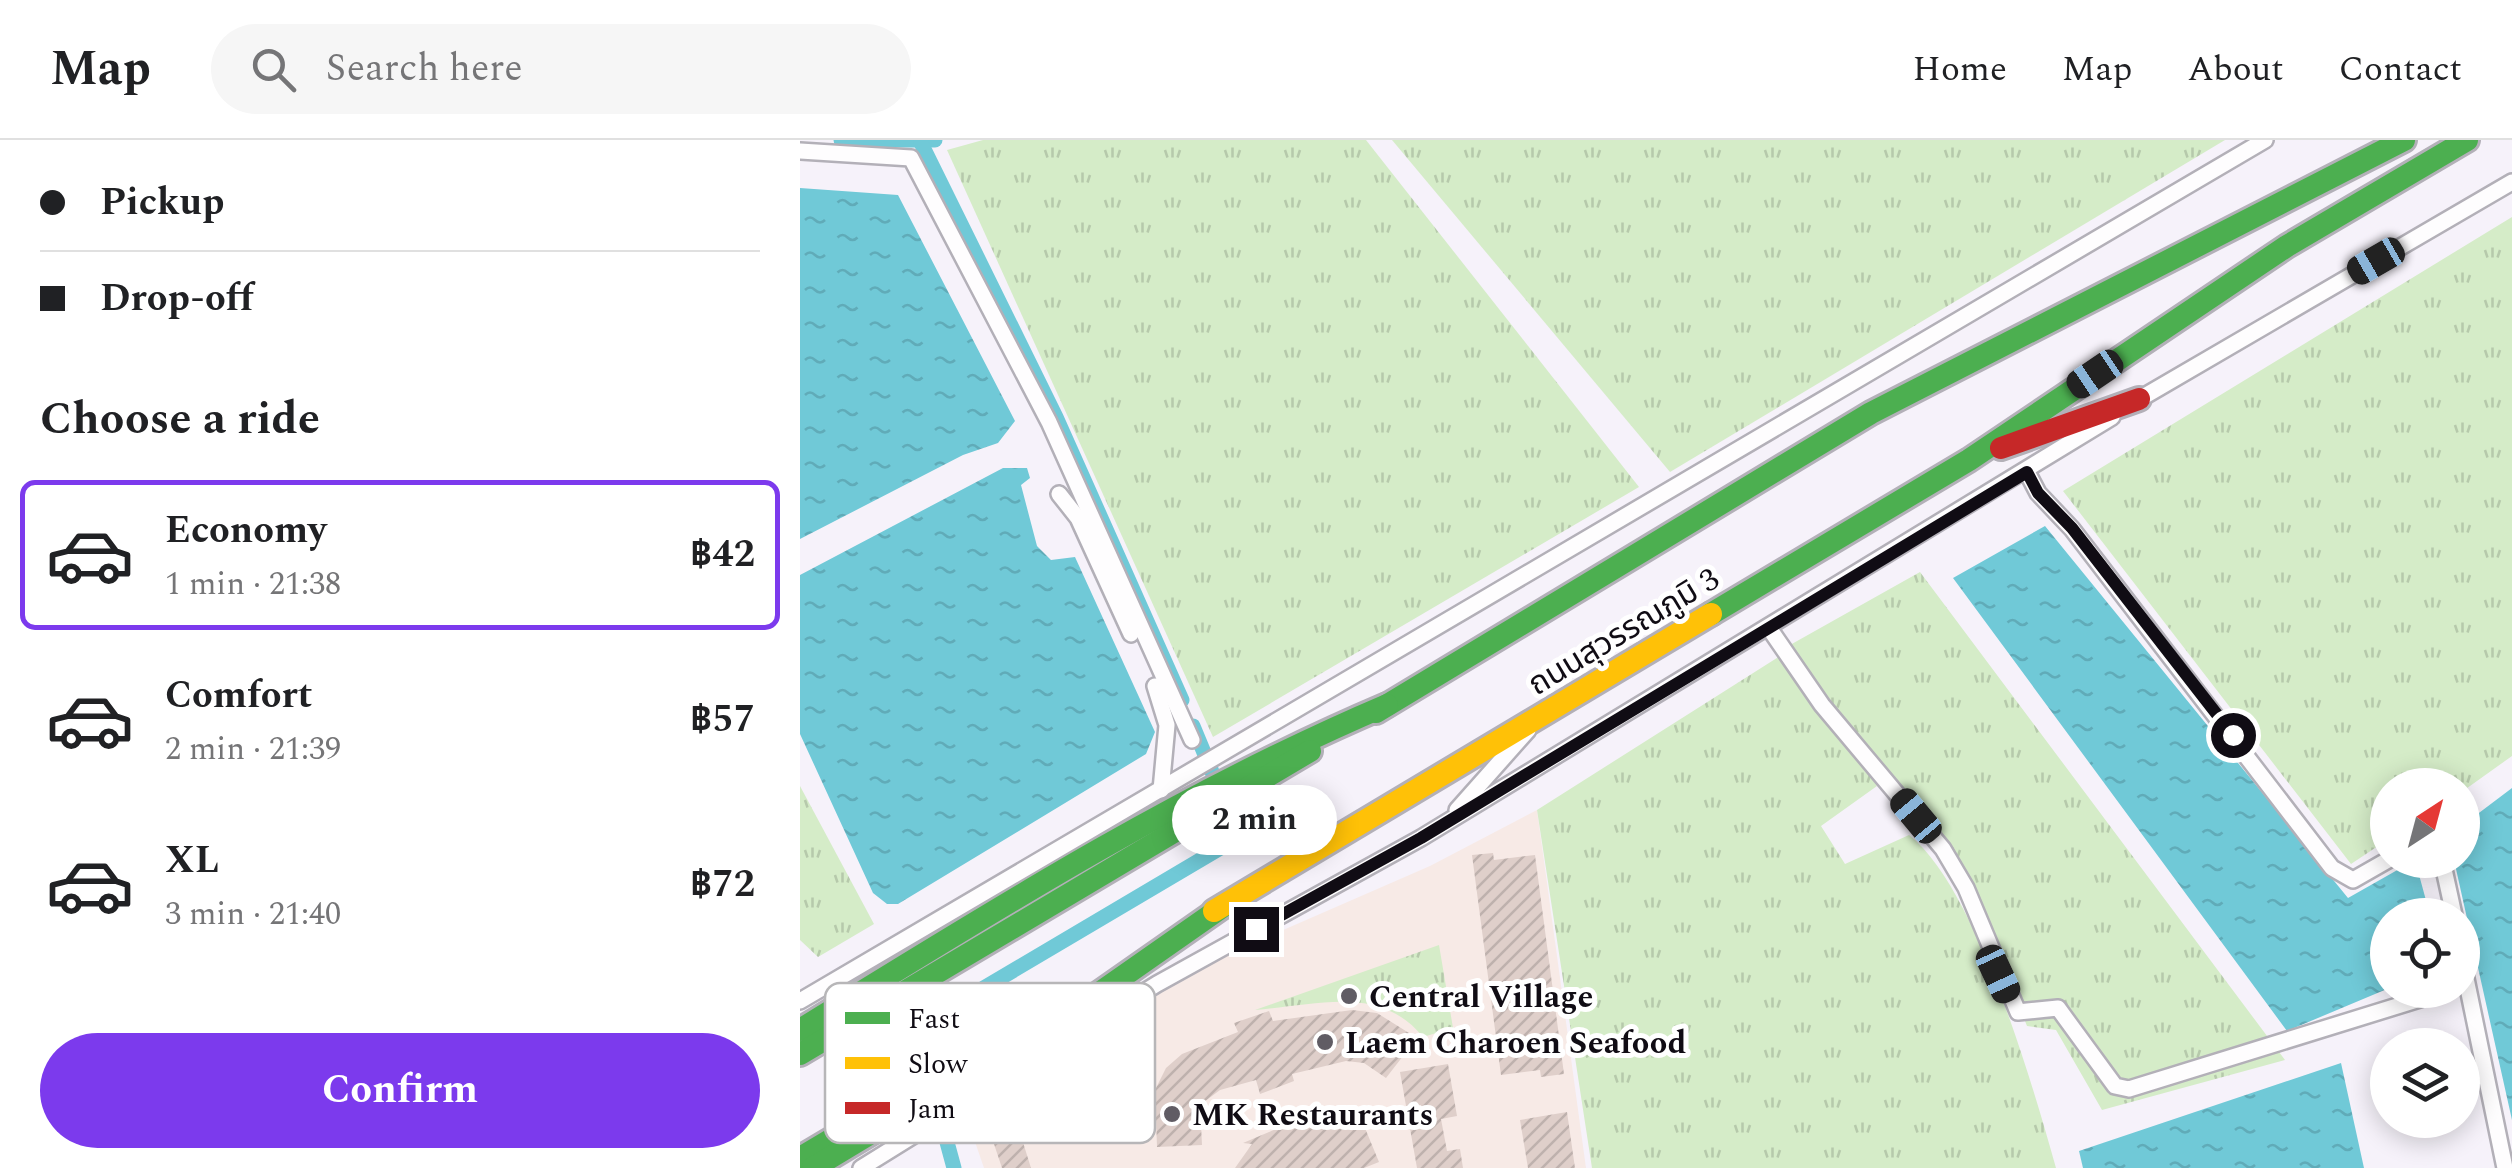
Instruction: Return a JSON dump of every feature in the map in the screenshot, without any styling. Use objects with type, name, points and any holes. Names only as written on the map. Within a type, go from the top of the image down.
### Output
[{"type":"main road","name":"ถนนสุวรรณภูมิ 3","points":[[1195,809],[1317,733],[1387,705],[1888,404],[2372,148],[2404,140]]},
{"type":"main road","name":"ถนนสุวรรณภูมิ 3","points":[[1116,983],[1225,905],[1534,724],[1969,460],[2286,246],[2467,140]]},
{"type":"main road","points":[[1969,460],[2138,399]]},
{"type":"main road","points":[[876,983],[1057,872],[1195,809]]},
{"type":"main road","points":[[914,983],[1195,809]]},
{"type":"main road","points":[[800,1030],[825,1015]]},
{"type":"main road","points":[[800,1054],[825,1038]]},
{"type":"main road","name":"ถนนสุวรรณภูมิ 3","points":[[810,1164],[852,1143]]},
{"type":"street","points":[[831,983],[2265,140]]},
{"type":"street","points":[[800,150],[912,158],[1049,422],[1192,740]]},
{"type":"street","points":[[1155,985],[1448,820],[2027,472],[2138,399],[2512,182]]},
{"type":"street","points":[[2027,472],[2038,493],[2072,528],[2332,868],[2354,880],[2370,871]]},
{"type":"street","points":[[1059,494],[1078,518],[1164,705],[1167,725],[1161,790]]},
{"type":"street","points":[[1770,628],[1822,705],[1943,849],[1966,888],[1998,974],[2018,1012],[2058,1008],[2114,1086],[2129,1089],[2392,1008]]},
{"type":"street","points":[[1448,820],[1534,724]]},
{"type":"street","points":[[800,1001],[825,986]]},
{"type":"street","points":[[2470,1008],[2505,1168]]},
{"type":"street","points":[[861,1168],[884,1143]]},
{"type":"shaded area","name":"Central Village","points":[[1537,810],[1586,1168],[984,1168],[975,1143],[1155,1143],[1155,986],[1430,866]]},
{"type":"green space","points":[[983,140],[1366,140],[1639,487],[1213,737],[947,150]]},
{"type":"green space","points":[[1392,140],[2225,140],[1670,472]]},
{"type":"green space","points":[[2512,217],[2512,756],[2480,779],[2480,768],[2370,768],[2370,851],[2351,864],[2063,491]]},
{"type":"green space","points":[[1920,572],[2285,1060],[2102,1110],[2056,1030],[2027,1026],[1977,900],[1790,645]]},
{"type":"green space","points":[[1783,654],[1877,786],[1821,826],[1845,864],[1909,835],[1934,861],[1957,897],[1999,989],[2056,1168],[1592,1168],[1537,810]]},
{"type":"green space","points":[[800,786],[874,924],[818,957],[800,940]]},
{"type":"green space","points":[[1439,945],[1453,1028],[1423,1037],[1406,1020],[1387,1010],[1346,1002],[1255,1010]]},
{"type":"water","points":[[800,188],[898,195],[1015,421],[998,443],[963,455],[800,539]]},
{"type":"water","points":[[1003,468],[1027,468],[1030,478],[1021,485],[1037,546],[1051,560],[1075,557],[1155,732],[1146,754],[898,904],[887,904],[873,893],[800,734],[800,575]]},
{"type":"water","points":[[2045,526],[2348,898],[2383,878],[2420,878],[2425,898],[2370,898],[2370,996],[2287,1031],[1953,578]]},
{"type":"water","points":[[2512,788],[2512,1120],[2480,977],[2480,898],[2462,898],[2458,878],[2480,878],[2480,812]]},
{"type":"water","points":[[2341,1063],[2364,1168],[2083,1168],[2079,1151]]},
{"type":"building","points":[[1493,853],[1494,860],[1535,855],[1564,1074],[1541,1077],[1540,1070],[1501,1075],[1472,855]]},
{"type":"building","points":[[1352,1010],[1377,1013],[1417,1038],[1386,1078],[1364,1063],[1346,1061],[1292,1074],[1294,1081],[1260,1094],[1256,1080],[1220,1090],[1200,1105],[1202,1145],[1157,1147],[1155,1090],[1166,1068],[1182,1054],[1238,1032],[1234,1023],[1269,1011],[1273,1021]]},
{"type":"building","points":[[1448,1064],[1457,1116],[1441,1119],[1447,1151],[1460,1149],[1463,1168],[1417,1168],[1400,1072]]},
{"type":"building","points":[[1328,1107],[1360,1116],[1379,1162],[1364,1168],[1235,1168],[1252,1144],[1243,1143]]},
{"type":"building","points":[[1567,1112],[1575,1168],[1528,1168],[1520,1120]]},
{"type":"building","points":[[994,1143],[1023,1143],[1031,1168],[1002,1168]]},
{"type":"waterway","points":[[841,140],[935,140]]},
{"type":"waterway","points":[[921,143],[1056,417],[1182,700]]},
{"type":"waterway","points":[[992,983],[1239,837],[1193,726]]},
{"type":"waterway","points":[[947,1143],[954,1168]]},
{"type":"traffic: fast","points":[[1376,712],[1871,413],[2404,140]]},
{"type":"traffic: fast","points":[[1711,614],[1969,460],[2287,246],[2467,140]]},
{"type":"traffic: fast","points":[[877,983],[1161,815],[1310,739],[1387,705]]},
{"type":"traffic: fast","points":[[920,983],[1310,751]]},
{"type":"traffic: fast","points":[[1114,983],[1225,905]]},
{"type":"traffic: fast","points":[[800,1030],[825,1015]]},
{"type":"traffic: fast","points":[[800,1054],[825,1039]]},
{"type":"traffic: fast","points":[[800,1158],[825,1143]]},
{"type":"traffic: fast","points":[[813,1168],[854,1143]]},
{"type":"traffic: slow","points":[[1214,911],[1711,614]]},
{"type":"traffic: jam","points":[[2001,448],[2139,399]]},
{"type":"place","name":"Central Village","points":[[1349,996]]},
{"type":"place","name":"Laem Charoen Seafood","points":[[1325,1042]]},
{"type":"place","name":"MK Restaurants","points":[[1172,1114]]},
{"type":"route","points":[[1256,929],[1421,838],[2027,472],[2046,504],[2072,528],[2233,735]]}]
